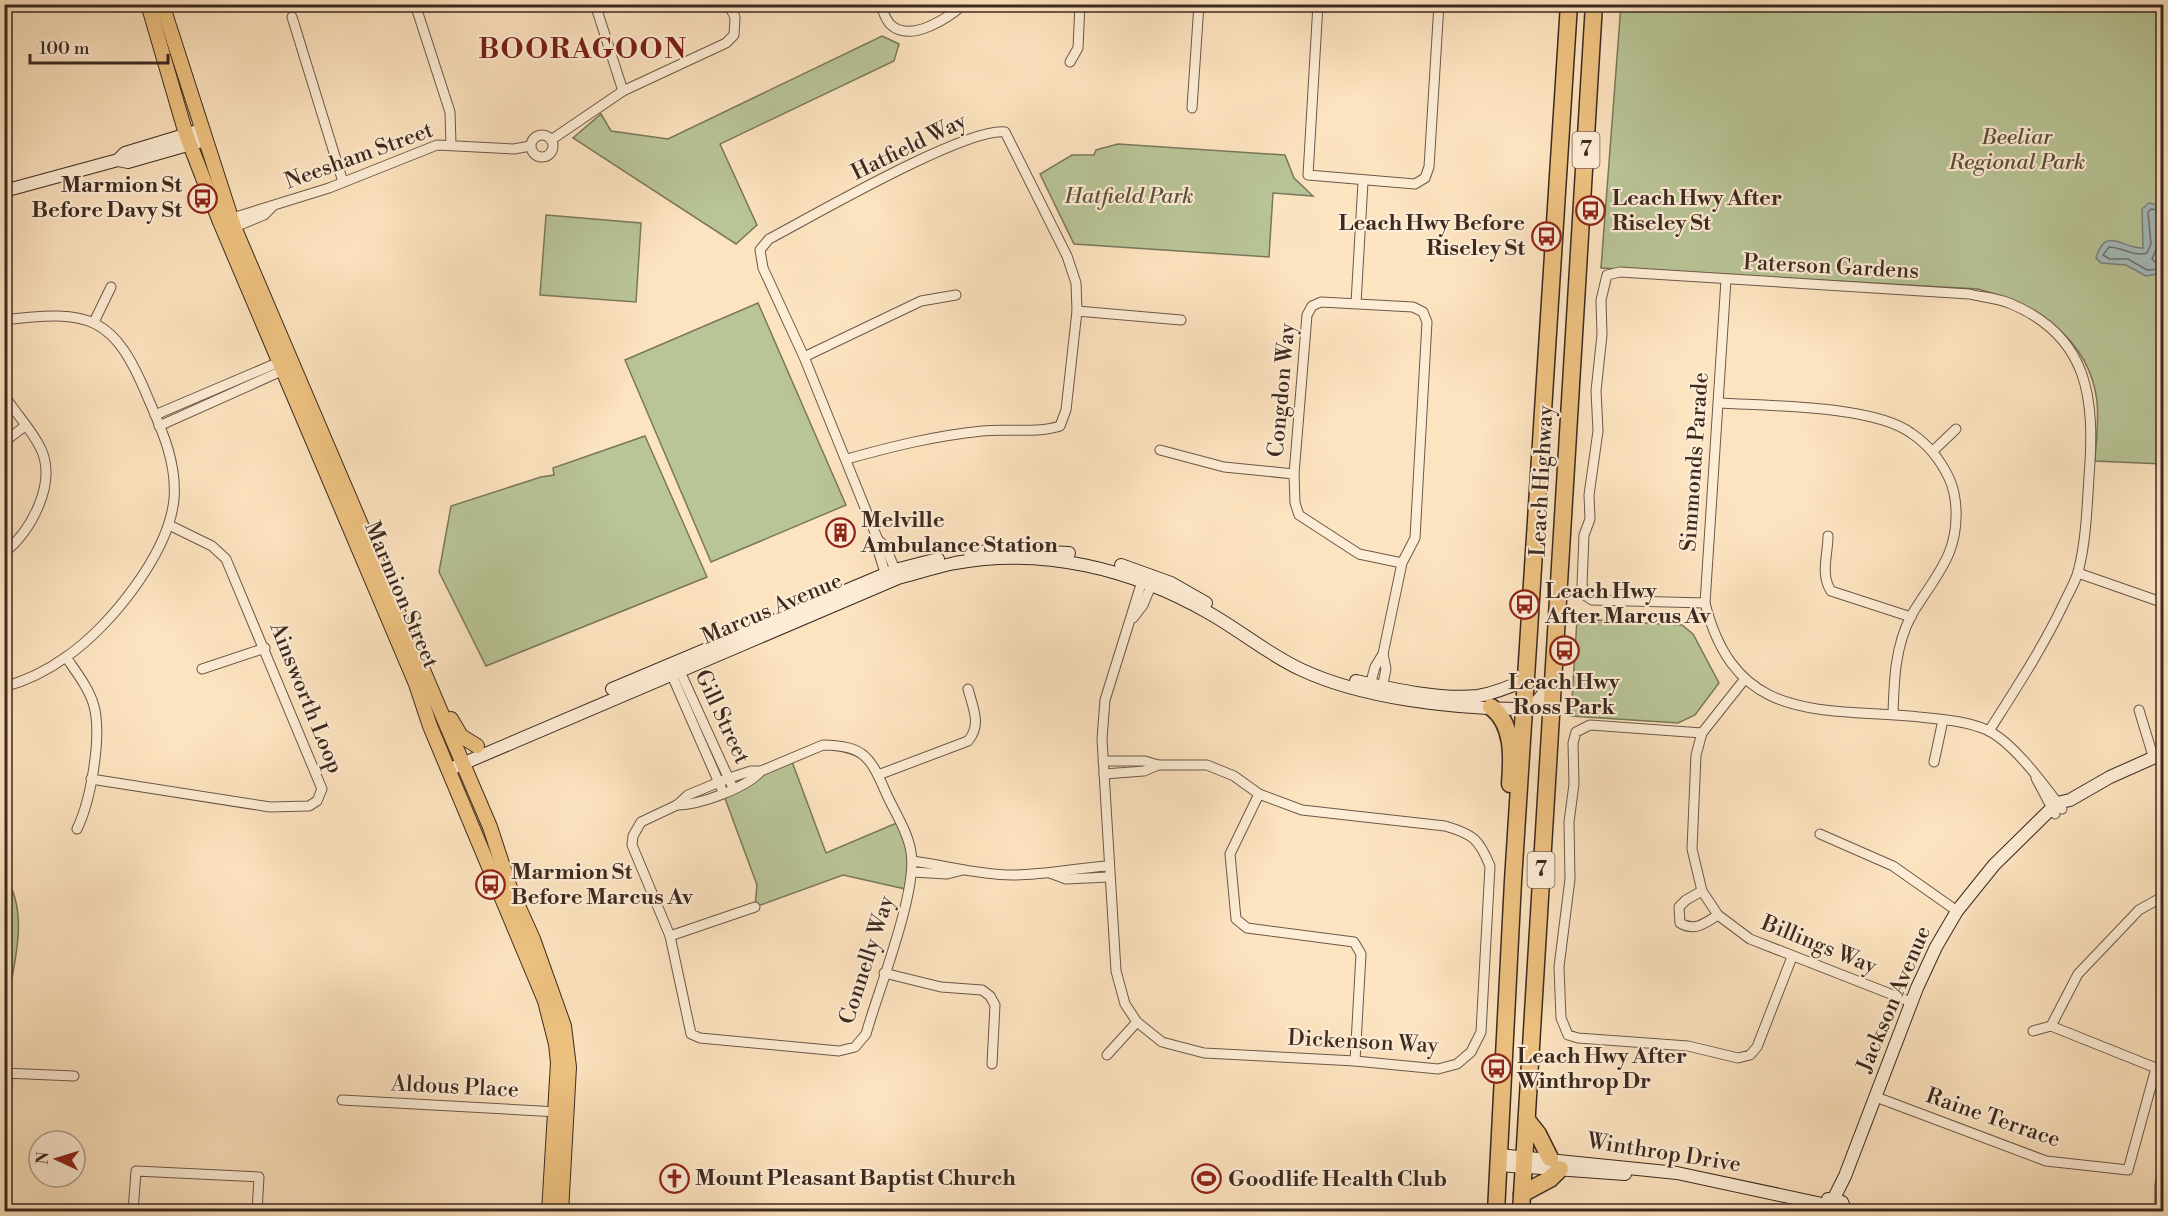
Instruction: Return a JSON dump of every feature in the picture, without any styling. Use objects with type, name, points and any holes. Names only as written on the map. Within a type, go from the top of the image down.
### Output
[{"type":"highway","name":"Leach Highway","points":[[1496,1212],[1513,881],[1526,707],[1569,4]]},
{"type":"highway","name":"Leach Highway","points":[[1521,1212],[1594,4]]},
{"type":"highway","points":[[1551,293],[1577,295]]},
{"type":"highway","points":[[1541,462],[1550,445],[1558,356],[1564,353],[1572,360]]},
{"type":"highway","points":[[1491,707],[1502,715],[1510,739],[1508,848],[1513,881]]},
{"type":"highway","points":[[1522,1194],[1550,1179],[1555,1164],[1527,1120]]},
{"type":"main road","name":"Marmion Street","points":[[148,4],[188,139],[286,365],[411,673],[453,762]]},
{"type":"main road","name":"Marmion Street","points":[[162,4],[203,135],[227,225]]},
{"type":"main road","name":"Marmion Street","points":[[286,365],[422,671],[453,762],[545,1001],[557,1054],[561,1112],[561,1212]]},
{"type":"main road","points":[[422,671],[461,736],[477,746]]},
{"type":"main road","name":"Marmion Street","points":[[549,1212],[561,1112]]},
{"type":"street","points":[[415,4],[450,112],[451,144]]},
{"type":"street","points":[[595,4],[623,91]]},
{"type":"street","name":"Neesham Street","points":[[551,140],[623,91],[726,43],[734,35],[735,17],[728,4]]},
{"type":"street","points":[[880,4],[889,24],[899,31],[915,32],[953,14],[964,4]]},
{"type":"street","points":[[1070,62],[1078,48],[1080,4]]},
{"type":"street","points":[[1192,108],[1199,4]]},
{"type":"street","points":[[1317,4],[1308,175],[1363,182],[1415,184],[1425,178],[1429,167],[1439,4]]},
{"type":"street","points":[[292,17],[344,182]]},
{"type":"street","name":"Hatfield Way","points":[[847,459],[922,438],[985,430],[1048,430],[1060,426],[1066,410],[1077,311],[1076,283],[1067,256],[1005,132],[994,131],[935,153],[770,239],[760,250],[763,268],[847,459],[878,540],[878,550],[892,576]]},
{"type":"street","points":[[4,191],[118,160],[128,162],[203,135]]},
{"type":"street","name":"Neesham Street","points":[[538,135],[547,135],[551,140],[552,151],[545,157],[536,156],[530,146],[531,140],[538,135]]},
{"type":"street","name":"Neesham Street","points":[[227,225],[437,145],[514,149],[530,146]]},
{"type":"street","points":[[1356,303],[1363,182]]},
{"type":"street","name":"Paterson Gardens","points":[[1705,603],[1592,600],[1586,596],[1582,585],[1584,535],[1590,519],[1589,495],[1598,431],[1596,391],[1602,334],[1601,300],[1607,275],[1620,272],[1969,294],[2008,302],[2035,318],[2062,339],[2073,353],[2084,376],[2090,401],[2087,513],[2078,573],[2051,628],[1989,731]]},
{"type":"street","name":"Simmonds Parade","points":[[1726,280],[1705,603],[1717,642],[1744,680],[1794,706],[1943,720],[1989,731],[2034,773],[2059,807]]},
{"type":"street","points":[[94,322],[111,287]]},
{"type":"street","points":[[804,357],[921,301],[956,295]]},
{"type":"street","name":"Congdon Way","points":[[1375,689],[1375,667],[1383,654],[1402,563],[1415,538],[1427,322],[1423,312],[1413,307],[1321,302],[1312,306],[1307,315],[1294,474],[1295,503],[1299,515],[1359,554],[1402,563]]},
{"type":"street","points":[[1077,311],[1181,320]]},
{"type":"street","points":[[4,320],[60,315],[94,322],[114,337],[129,354],[155,415],[173,469],[174,498],[169,525],[157,552],[102,625],[66,657],[4,687]]},
{"type":"street","points":[[155,415],[286,365]]},
{"type":"street","points":[[159,426],[286,365]]},
{"type":"street","points":[[4,395],[43,454],[45,489],[35,514],[4,553]]},
{"type":"street","points":[[1719,403],[1848,411],[1910,431],[1933,451],[1952,485],[1956,512],[1955,534],[1949,554],[1911,617],[1894,668],[1893,714]]},
{"type":"street","points":[[4,442],[25,426]]},
{"type":"street","points":[[1933,451],[1956,429]]},
{"type":"street","points":[[1160,450],[1224,467],[1294,474]]},
{"type":"street","name":"Ainsworth Loop","points":[[91,778],[161,788],[243,804],[309,806],[316,801],[322,789],[320,777],[226,559],[212,546],[169,525]]},
{"type":"street","points":[[1828,536],[1824,572],[1825,582],[1831,591],[1911,617]]},
{"type":"street","name":"Marcus Avenue","points":[[453,762],[892,576],[956,563],[1004,558],[1068,560],[1148,578],[1209,612],[1302,670],[1375,689],[1491,707],[1526,707]]},
{"type":"street","points":[[2078,573],[2163,603]]},
{"type":"street","name":"Dickenson Way","points":[[1103,760],[1144,761],[1158,765],[1207,765],[1234,776],[1259,794],[1302,810],[1445,826],[1468,833],[1482,845],[1490,866],[1481,1032],[1471,1052],[1457,1064],[1438,1069],[1355,1061],[1204,1053],[1162,1042],[1137,1022],[1125,1004],[1116,971],[1108,866],[1102,739],[1105,700],[1132,618],[1143,605],[1148,578]]},
{"type":"street","points":[[202,669],[265,648]]},
{"type":"street","points":[[66,657],[90,695],[95,714],[91,778],[84,813],[77,829]]},
{"type":"street","name":"Marcus Avenue","points":[[453,762],[477,746],[674,668]]},
{"type":"street","name":"Gill Street","points":[[674,668],[733,788]]},
{"type":"street","name":"Gill Street","points":[[674,668],[723,792]]},
{"type":"street","name":"Marcus Avenue","points":[[1375,689],[1476,696],[1527,678]]},
{"type":"street","name":"Billings Way","points":[[1744,680],[1702,733],[1696,755],[1692,849],[1702,891],[1718,915],[1750,939],[1911,1002]]},
{"type":"street","points":[[1526,707],[1534,705],[1553,682]]},
{"type":"street","points":[[878,775],[968,741],[975,734],[977,723],[968,689]]},
{"type":"street","points":[[2139,710],[2158,755]]},
{"type":"street","points":[[1934,762],[1943,720]]},
{"type":"street","points":[[1702,733],[1590,725],[1576,732],[1573,743],[1574,784],[1569,822],[1570,879],[1559,967],[1560,1006],[1564,1029],[1568,1035],[1578,1038],[1688,1046],[1738,1058],[1750,1055],[1757,1047],[1792,957]]},
{"type":"street","name":"Connelly Way","points":[[823,745],[844,746],[863,753],[878,775],[911,850],[912,872],[910,890],[866,1034],[855,1047],[839,1051],[700,1038],[691,1034],[670,936],[632,845],[633,836],[641,822],[677,805],[688,795],[729,778],[751,771],[761,771],[823,745]]},
{"type":"street","name":"Jackson Avenue","points":[[1830,1206],[1845,1176],[1911,1002],[1931,956],[1957,911],[1994,865],[2033,828],[2041,827],[2059,807],[2158,755]]},
{"type":"street","name":"Dickenson Way","points":[[1104,774],[1144,771],[1158,765]]},
{"type":"street","name":"Connelly Way","points":[[677,805],[693,805],[753,780],[761,771]]},
{"type":"street","points":[[1259,794],[1230,854],[1236,919],[1247,928],[1354,942],[1361,954],[1355,1061]]},
{"type":"street","points":[[1820,834],[1893,866],[1957,911]]},
{"type":"street","points":[[912,861],[1010,875],[1108,866]]},
{"type":"street","points":[[912,872],[947,874],[963,870]]},
{"type":"street","points":[[1050,873],[1066,879],[1109,878]]},
{"type":"street","points":[[1702,891],[1679,907],[1680,923],[1688,928],[1698,928],[1718,915]]},
{"type":"street","points":[[2051,1026],[2078,974],[2139,910],[2163,896]]},
{"type":"street","points":[[670,936],[755,907]]},
{"type":"street","points":[[884,973],[940,987],[982,990],[990,996],[995,1005],[992,1064]]},
{"type":"street","points":[[1107,1054],[1137,1022]]},
{"type":"street","points":[[2033,1031],[2051,1026],[2156,1068]]},
{"type":"street","name":"Raine Terrace","points":[[1876,1097],[2046,1161],[2128,1170],[2156,1068],[2163,1060]]},
{"type":"street","points":[[4,1115],[6,1073],[74,1076]]},
{"type":"street","name":"Aldous Place","points":[[342,1100],[561,1112]]},
{"type":"street","name":"Winthrop Drive","points":[[1498,1160],[1555,1164],[1688,1182],[1830,1206]]},
{"type":"street","points":[[133,1212],[136,1171],[259,1177],[257,1212]]},
{"type":"green space","name":"Beeliar Regional Park","points":[[1621,5],[2163,5],[2163,464],[2095,461],[2097,401],[2092,378],[2083,359],[2071,341],[2056,327],[2038,314],[1999,295],[1978,289],[1601,268]]},
{"type":"green space","points":[[882,36],[899,44],[894,61],[720,144],[757,225],[736,244],[573,138],[601,114],[611,131],[668,139]]},
{"type":"green space","name":"Hatfield Park","points":[[1118,144],[1285,155],[1294,178],[1313,196],[1273,193],[1269,257],[1074,244],[1040,174],[1072,155],[1094,155],[1096,150]]},
{"type":"green space","points":[[546,215],[641,223],[636,302],[540,295]]},
{"type":"green space","points":[[758,303],[846,505],[711,562],[625,360]]},
{"type":"green space","points":[[645,436],[707,577],[486,666],[439,572],[451,506],[541,477],[554,475],[553,468]]},
{"type":"green space","points":[[1577,619],[1682,625],[1693,634],[1719,683],[1695,715],[1678,723],[1571,716]]},
{"type":"green space","points":[[791,759],[826,853],[899,822],[911,851],[910,890],[843,875],[755,907],[757,885],[719,782]]},
{"type":"green space","points":[[5,876],[16,902],[18,931],[10,988],[5,993]]},
{"type":"green space","points":[[2163,1143],[2163,1211],[2155,1211],[2155,1185]]},
{"type":"water","points":[[2149,203],[2163,206],[2163,273],[2146,276],[2126,265],[2101,263],[2096,258],[2104,243],[2115,241],[2143,248],[2142,209]]},
{"type":"place","name":"Marmion St Before Davy St","points":[[203,198]]},
{"type":"place","name":"Leach Hwy After Riseley St","points":[[1591,211]]},
{"type":"place","name":"Leach Hwy Before Riseley St","points":[[1546,236]]},
{"type":"place","name":"Melville Ambulance Station","points":[[840,533]]},
{"type":"place","name":"Leach Hwy After Marcus Av","points":[[1524,604]]},
{"type":"place","name":"Leach Hwy Ross Park","points":[[1564,650]]},
{"type":"place","name":"Marmion St Before Marcus Av","points":[[490,885]]},
{"type":"place","name":"Leach Hwy After Winthrop Dr","points":[[1496,1069]]},
{"type":"place","name":"Mount Pleasant Baptist Church","points":[[674,1178]]},
{"type":"place","name":"Goodlife Health Club","points":[[1207,1179]]},
{"type":"district","name":"BOORAGOON","points":[[583,49]]}]
